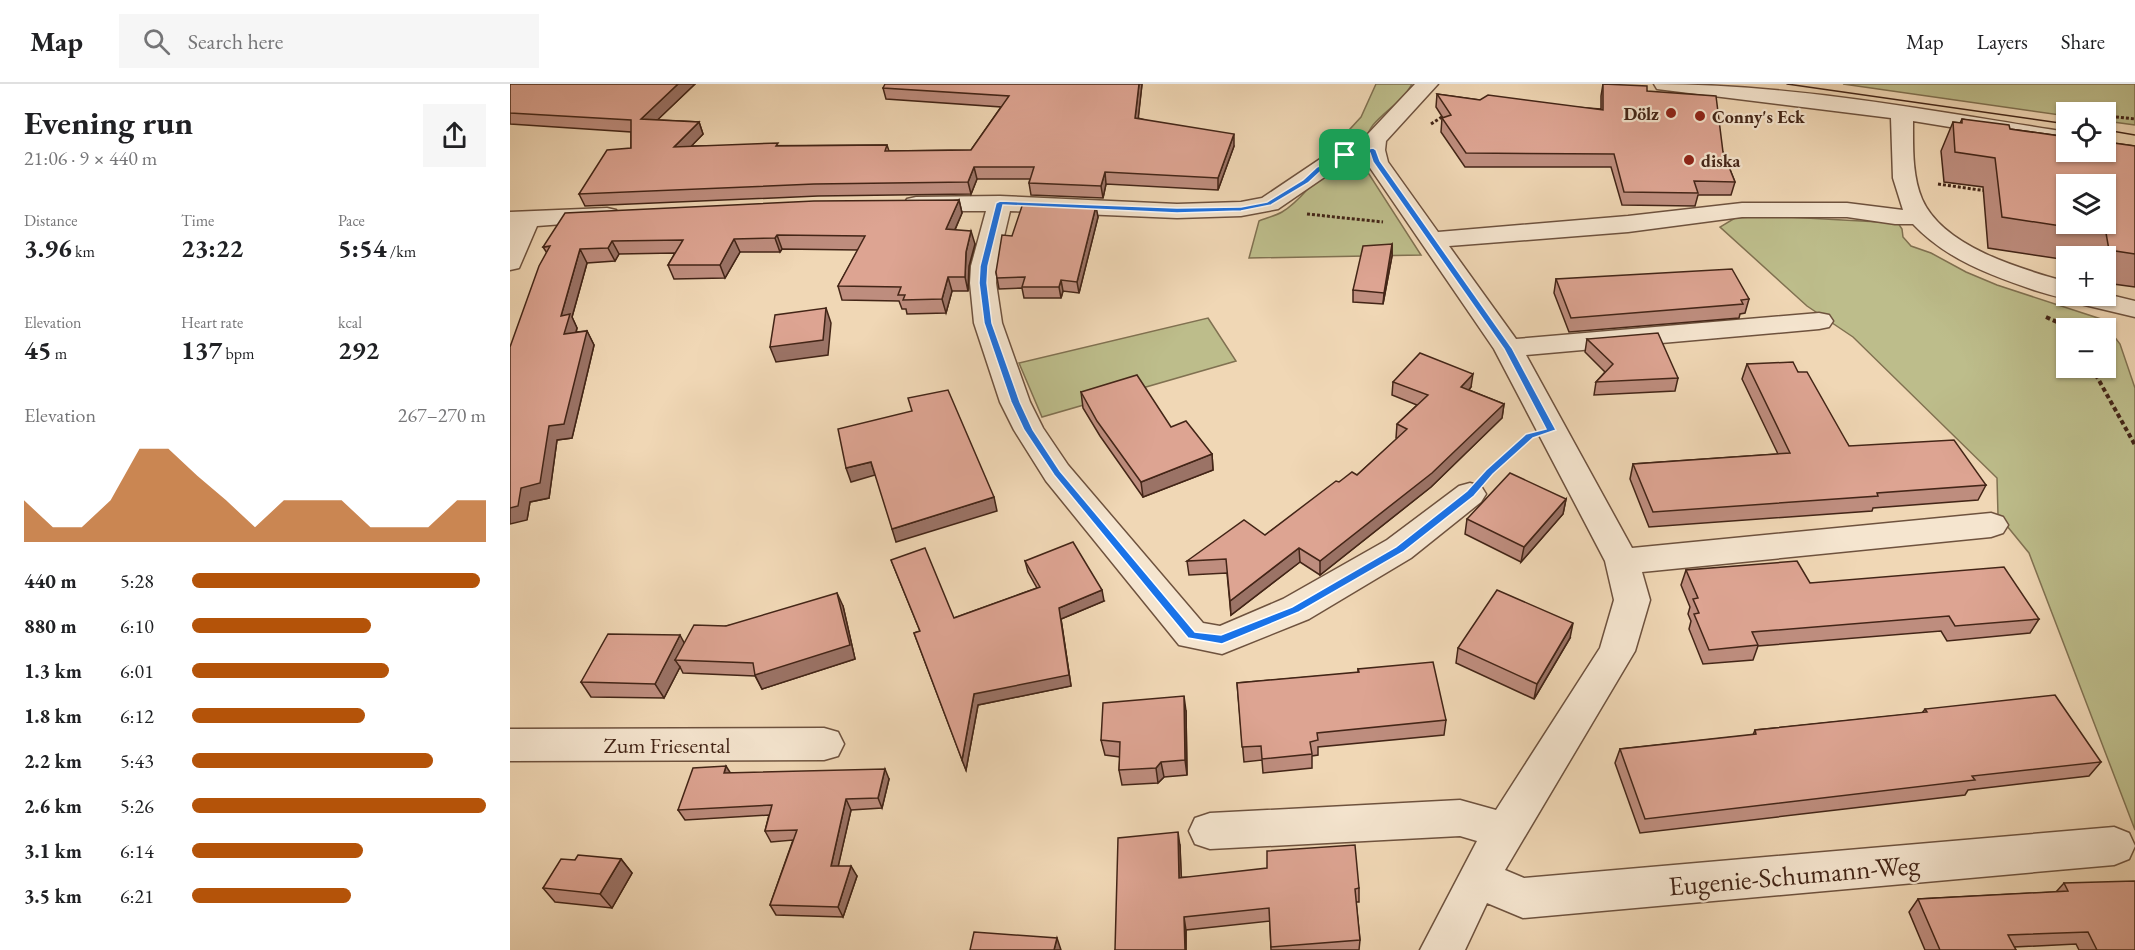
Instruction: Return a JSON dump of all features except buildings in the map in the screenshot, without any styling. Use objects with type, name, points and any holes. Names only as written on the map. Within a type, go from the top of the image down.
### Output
[{"type":"street","points":[[1427,84],[1375,140],[1373,150],[1376,162],[1508,348],[1622,561],[1632,600],[1617,651],[1505,831],[1477,879],[1442,950]]},
{"type":"street","points":[[1665,84],[1902,113],[2056,137]]},
{"type":"street","points":[[1727,90],[1726,101],[1730,115]]},
{"type":"street","points":[[1902,113],[1905,180],[1910,201],[1918,217],[1939,236],[1982,262],[2056,288]]},
{"type":"street","points":[[898,204],[1000,203],[1186,211],[1241,209],[1269,204],[1337,158],[1373,150]]},
{"type":"street","points":[[1000,203],[984,266],[983,283],[988,323],[1015,402],[1029,430],[1057,473],[1192,635],[1222,639],[1296,609],[1399,549],[1470,494]]},
{"type":"street","points":[[1426,233],[1628,224],[1742,210],[1847,210],[1895,217],[1918,217]]},
{"type":"street","points":[[510,262],[518,219],[632,214]]},
{"type":"street","points":[[2116,304],[2135,309]]},
{"type":"street","points":[[1508,348],[1819,321]]},
{"type":"street","points":[[1622,561],[1991,525]]},
{"type":"street","name":"Zum Friesental","points":[[510,745],[824,744]]},
{"type":"street","points":[[1210,831],[1460,818],[1505,831]]},
{"type":"street","name":"Eugenie-Schumann-Weg","points":[[1477,879],[1523,898],[2114,846]]},
{"type":"path","points":[[2116,117],[2135,119]]},
{"type":"path","points":[[1905,180],[1994,192]]},
{"type":"path","points":[[1269,204],[1283,211],[1426,233]]},
{"type":"path","points":[[2098,378],[2135,445]]},
{"type":"path","points":[[1470,494],[1489,472],[1530,436],[1551,430]]},
{"type":"green space","points":[[1376,84],[1412,84],[1373,125],[1361,143],[1349,150],[1327,154],[1361,117]]},
{"type":"green space","points":[[1843,84],[2135,84],[2135,125],[2116,122],[2116,102],[2056,102],[2056,114]]},
{"type":"green space","points":[[1355,162],[1367,171],[1421,255],[1249,258],[1259,221],[1292,205],[1322,174],[1331,168]]},
{"type":"green space","points":[[1769,216],[1898,223],[1903,237],[1911,246],[1931,253],[1966,272],[1997,285],[2098,318],[2056,318],[2056,378],[2116,378],[2116,339],[2120,344],[2135,388],[2135,830],[2029,553],[1998,515],[1997,478],[1853,337],[1807,306],[1720,227],[1735,218]]},
{"type":"green space","points":[[1208,318],[1236,361],[1042,417],[1019,363]]},
{"type":"tram line","points":[[1787,84],[2056,122]]},
{"type":"tram line","points":[[2116,132],[2135,135]]},
{"type":"place","name":"Dölz","points":[[1671,113]]},
{"type":"place","name":"Conny's Eck","points":[[1700,116]]},
{"type":"place","name":"diska","points":[[1689,160]]},
{"type":"route","points":[[1373,150],[1376,162],[1508,348],[1551,430],[1530,436],[1489,472],[1470,494],[1399,549],[1296,609],[1235,636],[1210,640],[1192,635],[1057,473],[1029,430],[1015,402],[988,323],[983,283],[984,266],[1000,203],[1177,211],[1241,209],[1269,204],[1306,181],[1319,169],[1345,155],[1373,150]]}]
